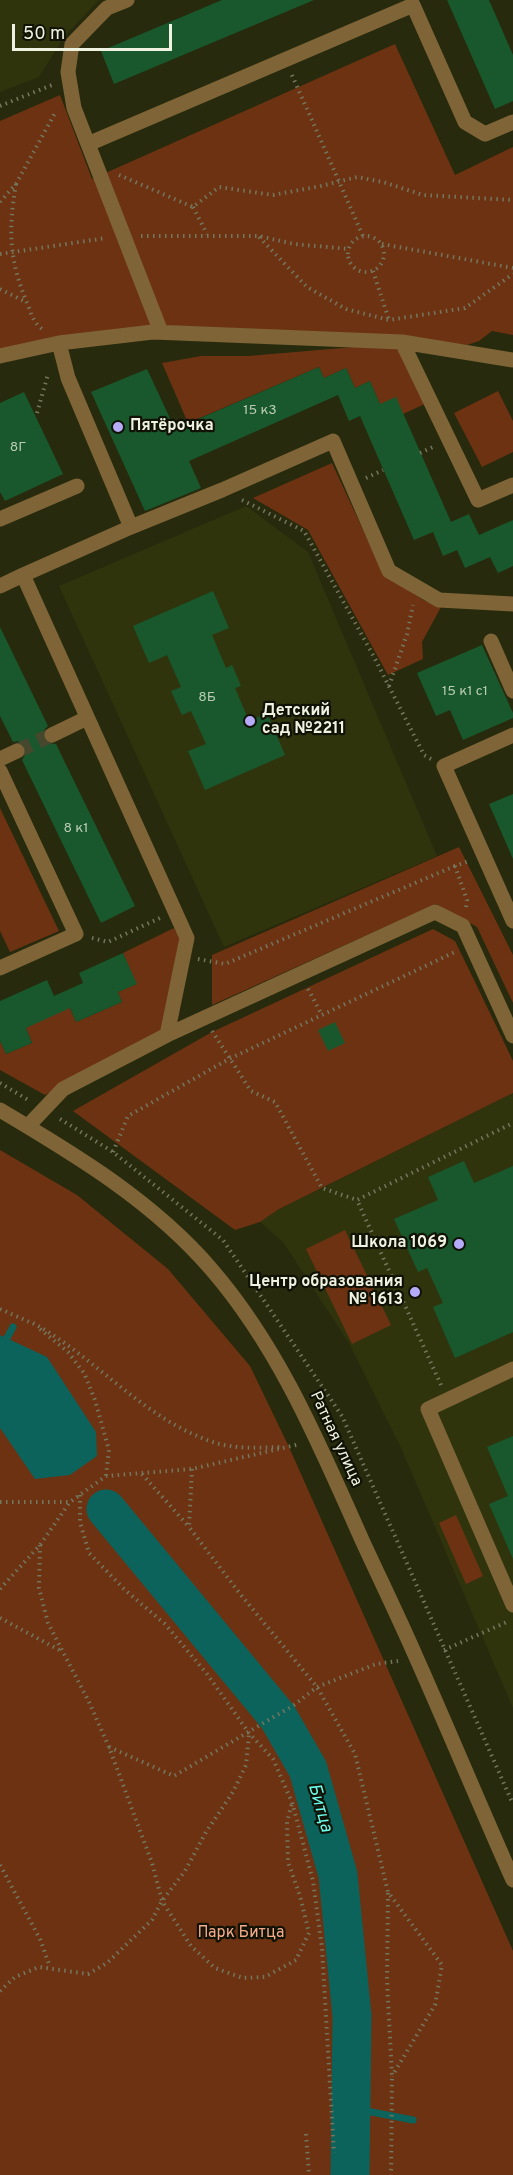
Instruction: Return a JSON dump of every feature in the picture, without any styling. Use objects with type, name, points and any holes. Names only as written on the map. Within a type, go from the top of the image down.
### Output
[{"type":"street","points":[[127,0],[107,9],[72,44],[68,72],[74,108],[161,332]]},
{"type":"street","points":[[88,144],[412,5],[465,122],[485,134],[513,122]]},
{"type":"street","points":[[0,356],[59,343],[161,332],[402,342],[513,360]]},
{"type":"street","points":[[402,342],[478,500],[513,485]]},
{"type":"street","points":[[59,343],[68,378],[131,527]]},
{"type":"street","points":[[0,586],[333,441],[389,571],[439,600],[513,604]]},
{"type":"street","points":[[0,519],[77,486]]},
{"type":"street","points":[[23,575],[187,938],[167,1035]]},
{"type":"street","points":[[491,641],[513,691]]},
{"type":"street","points":[[52,735],[87,718]]},
{"type":"street","points":[[513,735],[444,766],[513,921]]},
{"type":"street","points":[[0,759],[17,751]]},
{"type":"street","points":[[0,771],[76,934],[0,968]]},
{"type":"street","points":[[28,1126],[63,1089],[167,1035],[435,912],[463,926],[513,1036]]},
{"type":"street","name":"Ратная улица","points":[[0,1110],[129,1192],[174,1230],[211,1268],[245,1310],[276,1359],[316,1439],[416,1657],[513,1880]]},
{"type":"street","points":[[513,1369],[428,1409],[513,1605]]},
{"type":"path","points":[[286,60],[363,236]]},
{"type":"path","points":[[0,202],[16,184],[57,107]]},
{"type":"path","points":[[96,165],[193,207],[207,234]]},
{"type":"path","points":[[193,207],[219,187],[273,195],[357,177],[383,182],[423,195],[513,201]]},
{"type":"path","points":[[16,184],[11,215],[11,252],[36,324],[59,343]]},
{"type":"path","points":[[0,254],[124,236],[207,234],[259,236],[294,244],[349,249]]},
{"type":"path","points":[[259,236],[307,287],[346,309],[389,320],[465,308],[513,274]]},
{"type":"path","points":[[382,244],[384,250],[382,262],[373,270],[361,271],[350,262],[349,249],[353,242],[363,236],[373,237],[382,244],[513,268]]},
{"type":"path","points":[[373,270],[389,320],[402,342]]},
{"type":"path","points":[[0,289],[27,302]]},
{"type":"path","points":[[222,490],[304,531],[373,655],[424,755],[444,766]]},
{"type":"path","points":[[388,687],[407,634],[416,587]]},
{"type":"path","points":[[183,957],[225,964],[455,866],[484,856]]},
{"type":"path","points":[[455,866],[467,900]]},
{"type":"path","points":[[76,934],[108,942],[174,911]]},
{"type":"path","points":[[113,1152],[128,1116],[229,1059],[471,944]]},
{"type":"path","points":[[299,974],[322,1015]]},
{"type":"path","points":[[203,1018],[251,1091],[275,1102],[322,1188],[357,1200],[513,1123]]},
{"type":"path","points":[[357,1200],[447,1400]]},
{"type":"path","points":[[0,1309],[33,1323],[74,1348],[172,1424],[217,1443],[234,1447],[289,1447]]},
{"type":"path","points":[[33,1323],[68,1352],[84,1373],[110,1450],[106,1476]]},
{"type":"path","points":[[0,1589],[40,1545],[70,1502],[106,1476],[192,1469],[302,1443]]},
{"type":"path","points":[[189,1527],[192,1469]]},
{"type":"path","points":[[142,1474],[189,1527],[241,1595],[317,1687],[355,1754],[388,1892],[387,1980],[392,2076],[392,2174]]},
{"type":"path","points":[[80,1495],[80,1522],[89,1553],[125,1590],[165,1624],[207,1674],[249,1733],[273,1759],[292,1802],[313,1881],[322,1948],[334,2153]]},
{"type":"path","points":[[0,1502],[70,1502]]},
{"type":"path","points":[[40,1545],[39,1588],[48,1623],[89,1702],[109,1747],[152,1863],[162,1901],[191,1946],[214,1968],[243,1978],[266,1977],[296,1960],[309,1933],[300,1896],[288,1862],[287,1822],[292,1802]]},
{"type":"path","points":[[0,1618],[63,1652]]},
{"type":"path","points":[[444,1650],[507,1622]]},
{"type":"path","points":[[109,1747],[174,1776],[272,1719],[317,1687],[376,1664],[400,1661]]},
{"type":"path","points":[[0,1991],[15,1977],[39,1967],[88,1974],[107,1963],[152,1920],[233,1792],[246,1765],[249,1733]]},
{"type":"path","points":[[0,1865],[40,1939],[50,1967]]},
{"type":"path","points":[[388,1892],[442,1965],[435,2005],[392,2076]]},
{"type":"path","points":[[306,2133],[309,2175]]},
{"type":"shaded area","points":[[0,0],[99,0],[64,37],[39,77],[0,92]]},
{"type":"shaded area","name":"Детский сад №2211","points":[[246,506],[308,552],[437,856],[224,947],[59,586]]},
{"type":"shaded area","name":"Центр образования № 1613","points":[[513,1093],[513,1708],[401,1448],[349,1343],[283,1242],[260,1222],[279,1209]]},
{"type":"green space","points":[[395,44],[455,175],[513,147],[513,335],[492,331],[479,341],[467,345],[192,329],[0,353],[0,121],[60,95],[92,179]]},
{"type":"green space","points":[[399,346],[427,403],[403,414],[380,404],[370,381],[355,388],[346,368],[324,378],[319,367],[188,423],[162,363],[201,356],[248,356],[354,347]]},
{"type":"green space","points":[[498,391],[513,421],[513,452],[482,467],[454,413]]},
{"type":"green space","points":[[332,463],[383,573],[423,600],[441,607],[422,642],[423,659],[388,675],[308,530],[253,498]]},
{"type":"green space","points":[[0,808],[59,931],[10,952],[0,931]]},
{"type":"green space","points":[[459,847],[513,955],[513,1003],[477,927],[436,904],[212,1005],[212,955]]},
{"type":"green space","points":[[174,928],[180,940],[161,1032],[45,1095],[0,1070],[0,1041],[6,1054],[32,1043],[26,1028],[66,999],[76,1022],[122,1002],[118,992],[136,984],[123,953]]},
{"type":"green space","points":[[433,929],[455,941],[476,984],[513,1061],[513,1093],[279,1209],[260,1222],[235,1230],[73,1111],[212,1032]]},
{"type":"green space","name":"Парк Битца","points":[[0,1150],[77,1195],[168,1269],[250,1366],[289,1447],[513,1951],[513,2175],[0,2175]]},
{"type":"green space","points":[[345,1230],[391,1325],[352,1344],[306,1249]]},
{"type":"green space","points":[[456,1515],[483,1576],[466,1584],[439,1523]]},
{"type":"water","points":[[0,1335],[47,1357],[96,1432],[97,1456],[70,1475],[35,1479],[0,1428]]},
{"type":"building","points":[[222,0],[314,0],[114,84],[101,51]]},
{"type":"building","points":[[447,0],[489,0],[513,55],[513,101],[495,109]]},
{"type":"building","points":[[319,367],[324,378],[346,368],[355,388],[370,381],[380,404],[396,397],[451,522],[469,514],[479,535],[513,520],[513,566],[498,573],[490,557],[465,568],[457,550],[443,556],[433,532],[414,540],[360,416],[349,421],[338,395],[189,461],[201,488],[145,511],[91,392],[147,369],[175,429]]},
{"type":"building","points":[[24,392],[63,474],[5,501],[0,492],[0,403]]},
{"type":"building","points":[[213,591],[229,628],[212,635],[226,668],[232,665],[241,686],[235,688],[249,721],[267,713],[285,755],[205,790],[188,751],[206,744],[191,711],[182,715],[171,691],[181,687],[167,655],[149,663],[133,626]]},
{"type":"building","points":[[0,627],[48,726],[44,730],[43,739],[47,743],[56,744],[135,906],[101,923],[22,760],[27,752],[26,746],[18,741],[13,742],[0,716]]},
{"type":"building","points":[[482,645],[513,713],[513,718],[463,740],[450,710],[436,716],[417,673]]},
{"type":"building","points":[[513,794],[513,859],[489,804]]},
{"type":"building","points":[[123,953],[137,984],[118,992],[122,1002],[76,1022],[70,1008],[26,1028],[32,1043],[6,1054],[0,1041],[0,1001],[47,980],[54,996],[83,983],[79,973]]},
{"type":"building","points":[[335,1022],[345,1043],[328,1051],[318,1030]]},
{"type":"building","name":"Школа 1069","points":[[464,1161],[474,1183],[513,1166],[513,1332],[455,1358],[433,1307],[443,1303],[427,1268],[418,1272],[394,1219],[438,1200],[428,1177]]},
{"type":"building","points":[[513,1436],[513,1559],[489,1504],[508,1496],[487,1447]]},
{"type":"waterway","points":[[7,1338],[13,1327]]},
{"type":"waterway","name":"Битца","points":[[106,1509],[278,1717],[308,1769],[338,1875],[352,2016],[350,2175]]},
{"type":"waterway","points":[[351,2108],[413,2120]]},
{"type":"tunnel","points":[[17,751],[52,735]]},
{"type":"place","name":"Пятёрочка","points":[[118,427]]},
{"type":"place","name":"Детский сад №2211","points":[[250,721]]},
{"type":"place","name":"Школа 1069","points":[[459,1244]]},
{"type":"place","name":"Центр образования № 1613","points":[[415,1292]]}]
